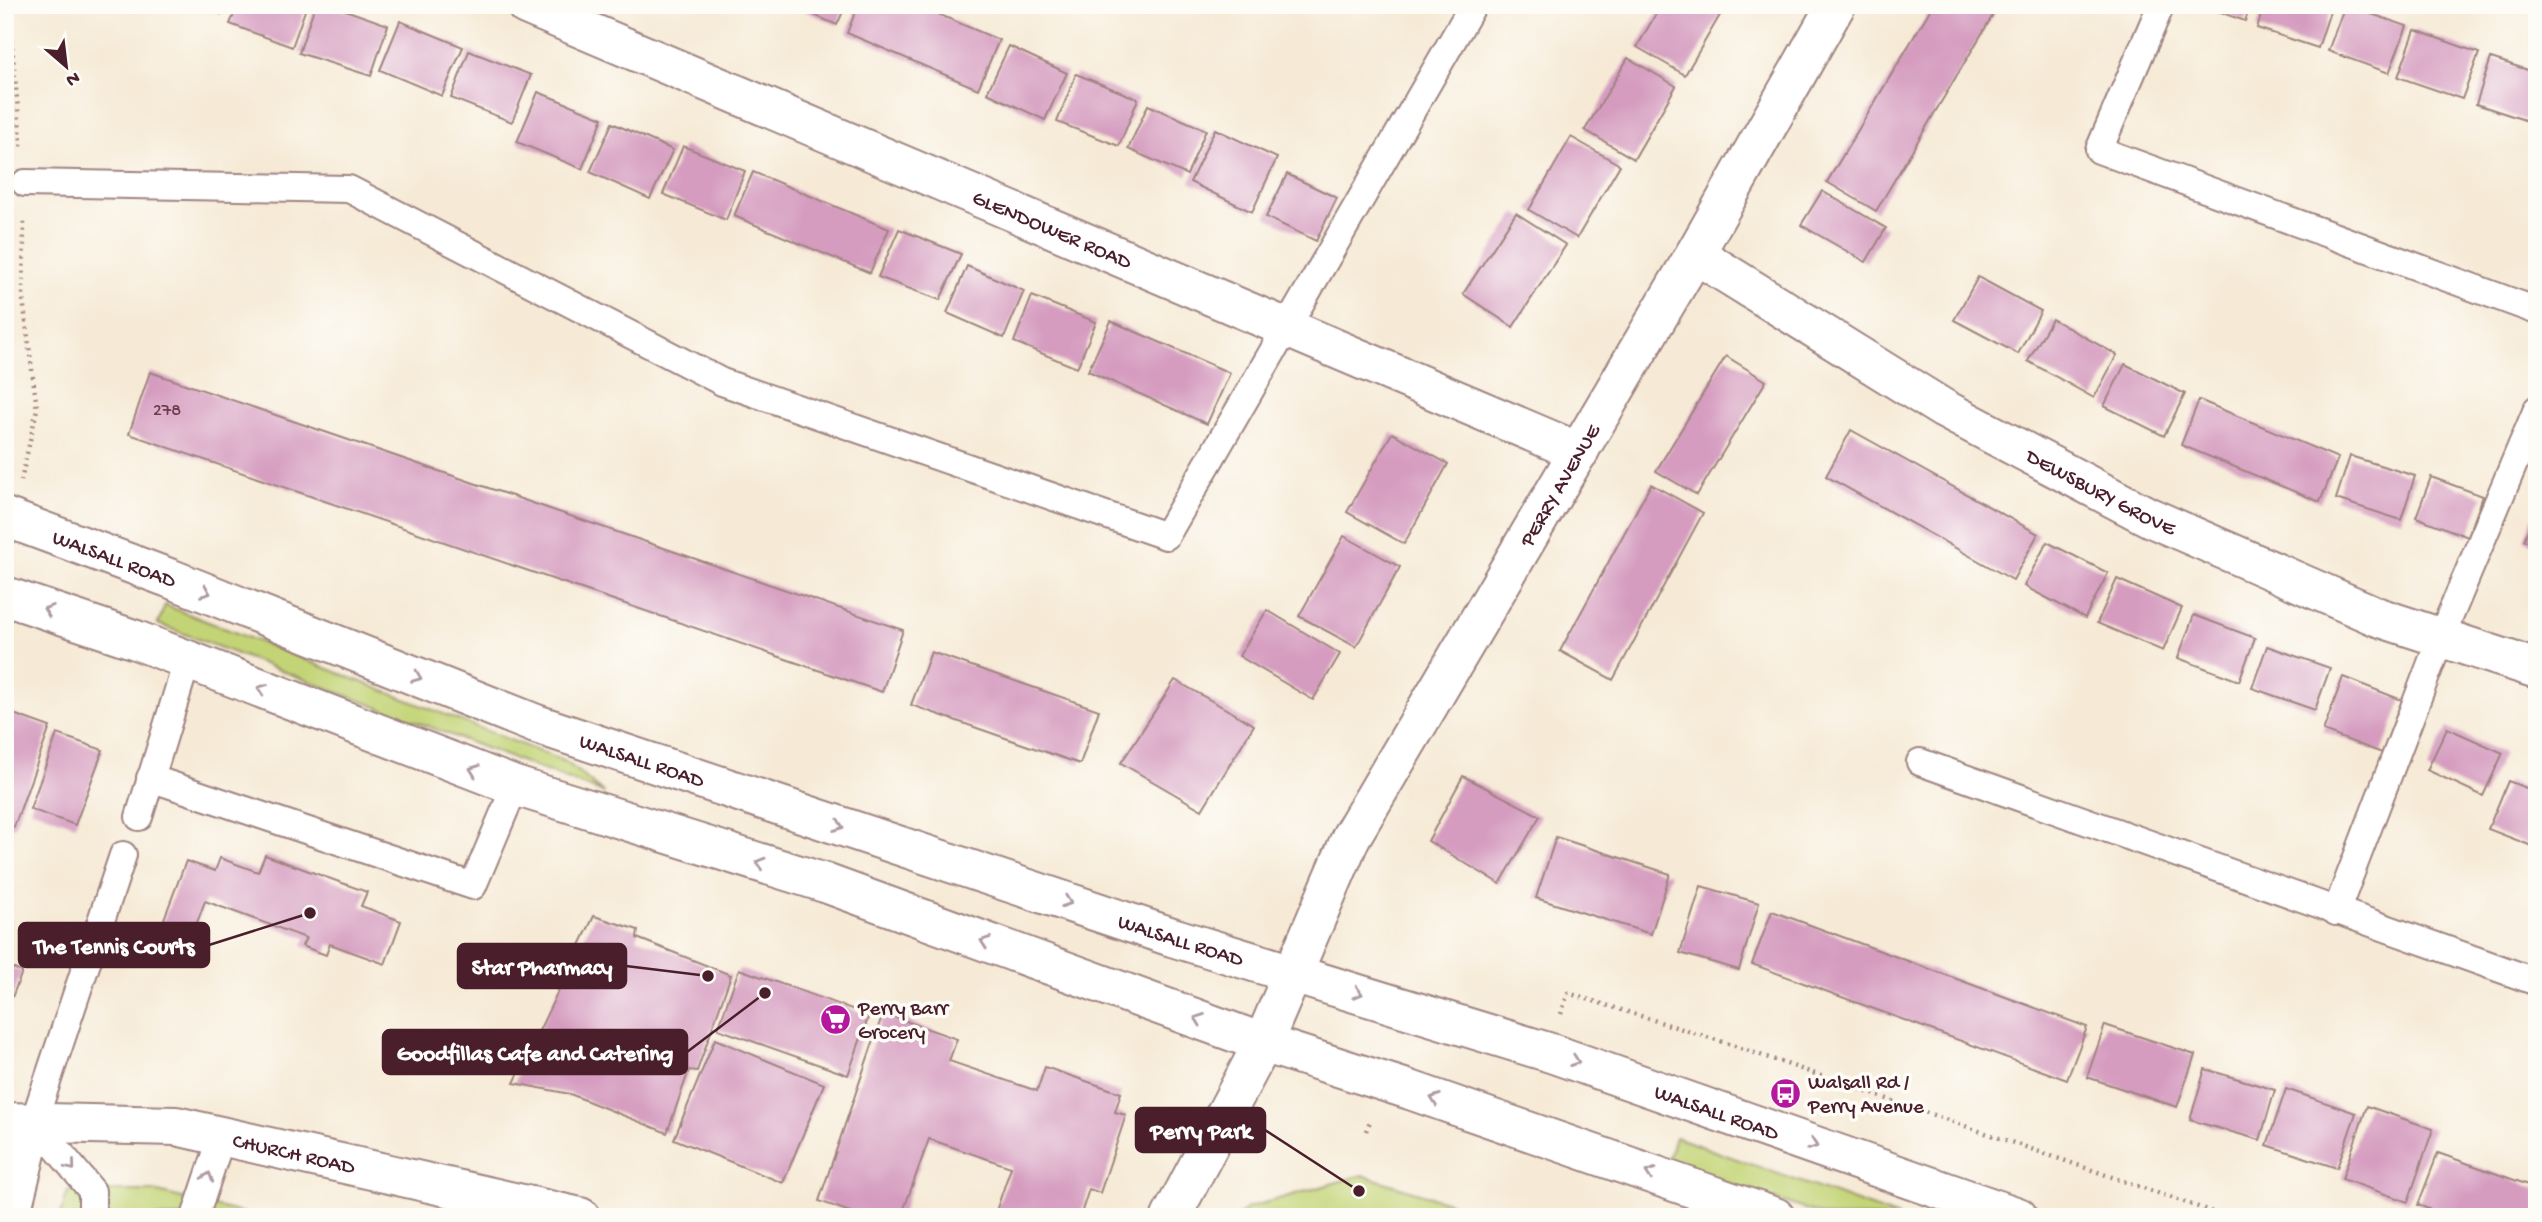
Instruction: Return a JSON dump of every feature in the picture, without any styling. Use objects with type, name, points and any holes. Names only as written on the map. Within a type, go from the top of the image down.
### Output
[{"type":"main road","name":"GLENDOWER ROAD","points":[[526,5],[1579,452]]},
{"type":"main road","name":"PERRY AVENUE","points":[[1293,972],[1351,837],[1695,254],[1836,5]]},
{"type":"main road","name":"DEWSBURY GROVE","points":[[1695,254],[1944,409],[2149,517],[2378,617],[2537,669]]},
{"type":"main road","name":"WALSALL ROAD","points":[[9,518],[536,724],[1172,937],[1551,1053],[2018,1217]]},
{"type":"main road","points":[[5,596],[187,661],[515,786],[825,883],[1263,1043],[1410,1090],[1775,1217]]},
{"type":"main road","points":[[1171,1217],[1263,1043],[1293,972]]},
{"type":"main road","points":[[10,1217],[20,1122]]},
{"type":"main road","name":"CHURCH ROAD","points":[[20,1122],[176,1126],[580,1217]]},
{"type":"lane","points":[[25,183],[349,189],[722,382],[1166,536],[1473,5]]},
{"type":"lane","points":[[2161,5],[2099,150],[2537,311]]},
{"type":"lane","points":[[2336,912],[2441,637],[2537,409]]},
{"type":"lane","points":[[139,817],[187,661]]},
{"type":"lane","points":[[1920,762],[2537,982]]},
{"type":"lane","points":[[150,778],[473,886],[515,786]]},
{"type":"lane","points":[[92,1217],[92,1191],[20,1122],[123,855]]},
{"type":"lane","points":[[195,1217],[222,1136]]},
{"type":"path","points":[[7,6],[25,183],[23,299],[37,409],[9,518]]},
{"type":"path","points":[[1564,1000],[1568,993],[1726,1043],[2227,1217]]},
{"type":"green space","points":[[165,605],[566,762],[604,793],[158,624]]},
{"type":"green space","points":[[1675,1137],[1899,1217],[1828,1217],[1667,1163]]},
{"type":"green space","points":[[1362,1175],[1495,1217],[1237,1217],[1247,1208]]},
{"type":"green space","points":[[68,1191],[154,1191],[258,1217],[60,1217]]},
{"type":"building","points":[[200,5],[224,5],[221,14]]},
{"type":"building","points":[[238,5],[307,5],[292,47],[230,24]]},
{"type":"building","points":[[315,5],[331,5],[388,25],[371,76],[299,53]]},
{"type":"building","points":[[791,5],[846,5],[837,25]]},
{"type":"building","points":[[858,5],[917,5],[999,40],[978,89],[847,33]]},
{"type":"building","points":[[1661,5],[1726,5],[1685,75],[1637,47]]},
{"type":"building","points":[[1933,5],[1999,5],[1876,211],[1827,182]]},
{"type":"building","points":[[2200,5],[2251,5],[2245,21]]},
{"type":"building","points":[[2264,5],[2332,5],[2318,48],[2257,28]]},
{"type":"building","points":[[2345,5],[2407,26],[2389,73],[2328,51]]},
{"type":"building","points":[[400,21],[463,47],[442,96],[380,70]]},
{"type":"building","points":[[2415,30],[2479,53],[2462,99],[2398,77]]},
{"type":"building","points":[[1009,46],[1067,73],[1045,120],[987,93]]},
{"type":"building","points":[[469,51],[531,75],[512,122],[451,98]]},
{"type":"building","points":[[1628,58],[1676,86],[1634,159],[1585,130]]},
{"type":"building","points":[[2491,58],[2537,73],[2537,124],[2476,104]]},
{"type":"building","points":[[1076,74],[1138,99],[1119,146],[1057,122]]},
{"type":"building","points":[[538,92],[603,118],[582,169],[517,142]]},
{"type":"building","points":[[1148,105],[1206,130],[1187,175],[1128,149]]},
{"type":"building","points":[[612,123],[673,150],[650,199],[590,172]]},
{"type":"building","points":[[1215,129],[1277,158],[1252,212],[1190,182]]},
{"type":"building","points":[[1571,137],[1620,165],[1577,238],[1529,210]]},
{"type":"building","points":[[683,146],[745,171],[726,220],[663,194]]},
{"type":"building","points":[[753,172],[889,229],[870,273],[734,216]]},
{"type":"building","points":[[1287,174],[1337,198],[1316,241],[1266,217]]},
{"type":"building","points":[[1822,191],[1886,228],[1866,262],[1801,225]]},
{"type":"building","points":[[1516,213],[1566,245],[1513,327],[1463,294]]},
{"type":"building","points":[[899,229],[961,254],[940,300],[878,277]]},
{"type":"building","points":[[967,266],[1024,291],[1004,338],[947,313]]},
{"type":"building","points":[[1978,277],[2041,311],[2018,354],[1954,320]]},
{"type":"building","points":[[1032,296],[1096,322],[1077,368],[1014,342]]},
{"type":"building","points":[[2052,319],[2117,355],[2094,398],[2028,361]]},
{"type":"building","points":[[1111,321],[1230,373],[1207,424],[1088,371]]},
{"type":"building","points":[[1726,356],[1766,381],[1697,495],[1656,471]]},
{"type":"building","points":[[2125,364],[2185,394],[2164,436],[2104,406]]},
{"type":"building","points":[[150,372],[903,630],[882,692],[129,434]]},
{"type":"building","points":[[2199,400],[2338,458],[2320,502],[2181,445]]},
{"type":"building","points":[[1851,430],[2038,534],[2013,580],[1826,476]]},
{"type":"building","points":[[1392,433],[1448,464],[1404,544],[1347,512]]},
{"type":"building","points":[[2350,456],[2415,476],[2401,520],[2336,499]]},
{"type":"building","points":[[2431,477],[2483,496],[2468,537],[2416,517]]},
{"type":"building","points":[[1651,484],[1703,513],[1613,680],[1560,651]]},
{"type":"building","points":[[2537,506],[2537,545],[2524,540]]},
{"type":"building","points":[[1344,536],[1400,567],[1356,647],[1299,616]]},
{"type":"building","points":[[2047,542],[2108,573],[2085,618],[2024,586]]},
{"type":"building","points":[[2117,579],[2182,608],[2163,651],[2097,623]]},
{"type":"building","points":[[1267,610],[1340,654],[1313,700],[1239,656]]},
{"type":"building","points":[[2194,615],[2255,638],[2239,681],[2178,658]]},
{"type":"building","points":[[2267,646],[2330,668],[2315,710],[2252,688]]},
{"type":"building","points":[[931,652],[1099,710],[1080,764],[911,705]]},
{"type":"building","points":[[2343,677],[2402,700],[2382,753],[2323,731]]},
{"type":"building","points":[[1175,680],[1254,725],[1202,810],[1121,763]]},
{"type":"building","points":[[5,711],[50,727],[14,827],[5,824]]},
{"type":"building","points":[[2447,728],[2503,753],[2483,796],[2427,770]]},
{"type":"building","points":[[57,734],[103,750],[75,825],[30,809]]},
{"type":"building","points":[[1463,776],[1540,816],[1500,884],[1428,841]]},
{"type":"building","points":[[2508,781],[2537,792],[2537,848],[2488,829]]},
{"type":"building","points":[[1556,837],[1670,874],[1651,934],[1536,898]]},
{"type":"building","points":[[265,855],[367,892],[361,906],[401,921],[385,964],[330,944],[326,955],[302,946],[306,938],[205,901],[191,939],[161,927],[186,861],[215,871],[220,858],[258,872]]},
{"type":"building","points":[[1701,886],[1759,903],[1739,970],[1680,953]]},
{"type":"building","points":[[1772,911],[2087,1027],[2067,1080],[1752,964]]},
{"type":"building","points":[[594,916],[638,930],[637,938],[731,975],[697,1071],[689,1070],[667,1133],[570,1094],[514,1083]]},
{"type":"building","points":[[5,965],[22,972],[5,1015]]},
{"type":"building","points":[[739,969],[869,1015],[848,1075],[718,1029]]},
{"type":"building","points":[[883,1013],[957,1039],[949,1061],[1037,1091],[1045,1067],[1121,1093],[1115,1112],[1126,1115],[1100,1193],[1089,1189],[1080,1217],[994,1217],[1011,1167],[929,1139],[901,1217],[864,1217],[819,1201]]},
{"type":"building","points":[[2105,1025],[2195,1055],[2177,1107],[2087,1077]]},
{"type":"building","points":[[715,1039],[824,1084],[783,1183],[674,1139]]},
{"type":"building","points":[[2205,1069],[2275,1090],[2260,1140],[2190,1120]]},
{"type":"building","points":[[2286,1089],[2356,1113],[2337,1168],[2267,1145]]},
{"type":"building","points":[[2367,1106],[2433,1129],[2408,1202],[2342,1179]]},
{"type":"building","points":[[2438,1153],[2537,1188],[2537,1217],[2450,1217],[2418,1205]]},
{"type":"place","name":"The Tennis Courts","points":[[310,913]]},
{"type":"place","name":"Star Pharmacy","points":[[708,976]]},
{"type":"place","name":"Goodfillas Cafe and Catering","points":[[765,993]]},
{"type":"place","name":"Perry Barr Grocery","points":[[835,1019]]},
{"type":"place","name":"Walsall Rd / Perry Avenue","points":[[1785,1093]]},
{"type":"place","name":"Perry Park","points":[[1359,1191]]}]
